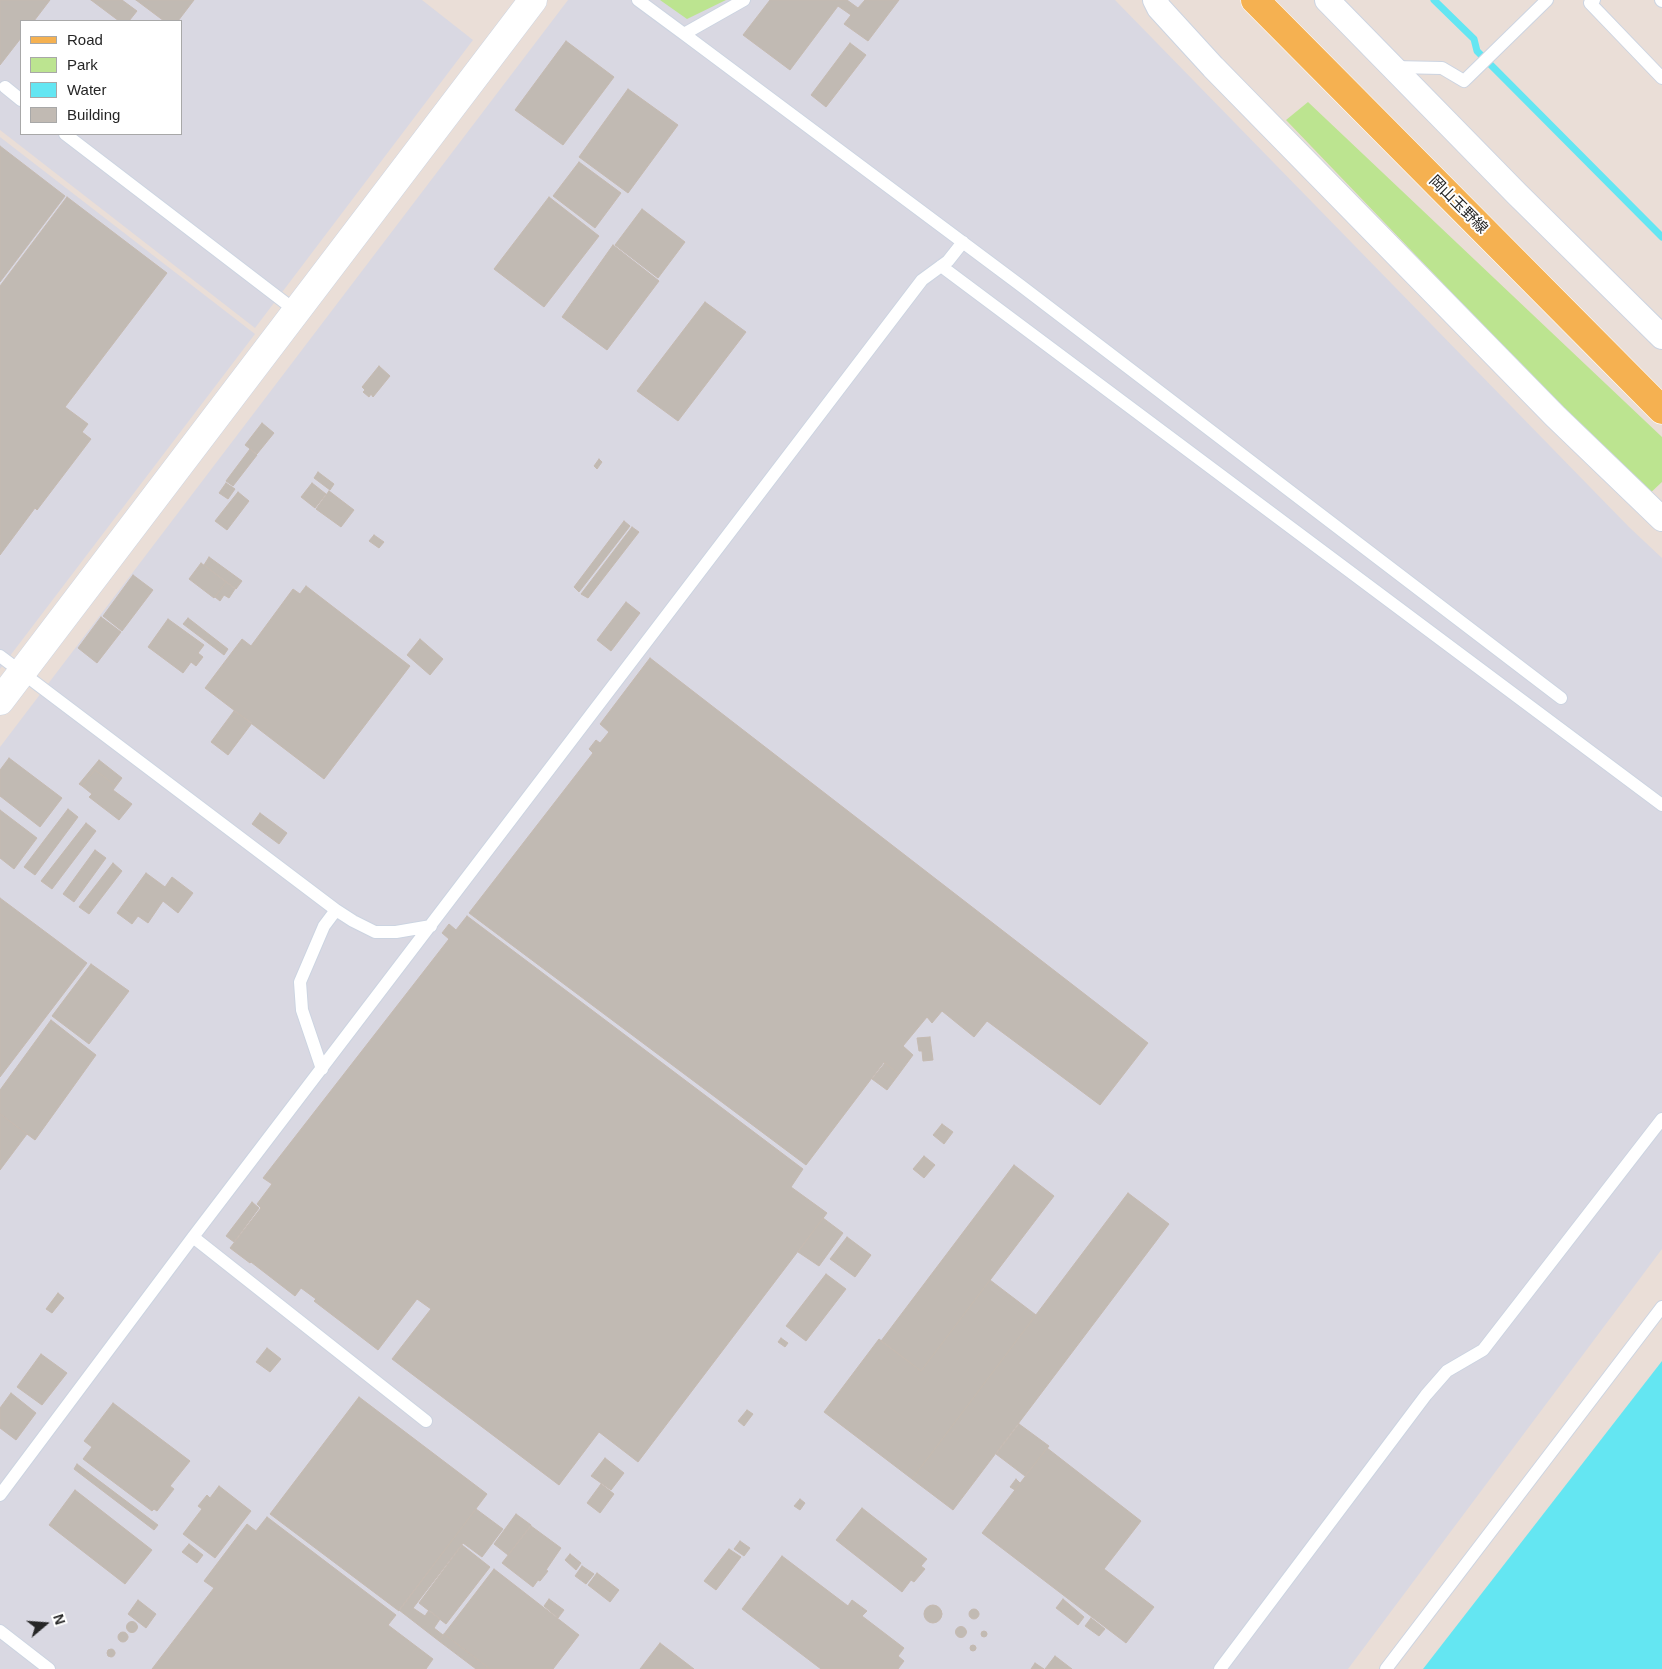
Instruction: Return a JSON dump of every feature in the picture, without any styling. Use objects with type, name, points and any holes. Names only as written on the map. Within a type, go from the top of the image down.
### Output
[{"type":"main road","name":"岡山玉野線","points":[[1255,0],[1662,410]]},
{"type":"street","points":[[0,701],[533,0]]},
{"type":"street","points":[[1155,0],[1159,8],[1234,88],[1554,416],[1662,519]]},
{"type":"street","points":[[1327,0],[1662,337]]},
{"type":"lane","points":[[638,0],[963,242],[1561,698]]},
{"type":"lane","points":[[684,34],[744,0]]},
{"type":"lane","points":[[1393,67],[1442,68],[1464,81],[1547,0]]},
{"type":"lane","points":[[1594,0],[1590,3],[1662,78]]},
{"type":"lane","points":[[5,87],[20,99]]},
{"type":"lane","points":[[66,135],[296,311]]},
{"type":"lane","points":[[0,1495],[193,1237],[922,280],[948,261],[963,242]]},
{"type":"lane","points":[[941,266],[1662,805]]},
{"type":"lane","points":[[0,656],[336,910],[375,932],[396,932],[431,926]]},
{"type":"lane","points":[[322,1069],[302,1010],[300,982],[324,926],[336,910]]},
{"type":"lane","points":[[1220,1669],[1426,1395],[1447,1371],[1483,1350],[1662,1120]]},
{"type":"lane","points":[[193,1237],[426,1421]]},
{"type":"lane","points":[[1386,1669],[1662,1307]]},
{"type":"lane","points":[[0,1631],[50,1669]]},
{"type":"shaded area","points":[[0,0],[422,0],[473,40],[255,328],[0,130]]},
{"type":"shaded area","points":[[568,0],[1115,0],[1629,527],[1662,558],[1662,1249],[1348,1669],[0,1669],[0,747]]},
{"type":"shaded area","points":[[0,137],[255,334],[0,669]]},
{"type":"green space","points":[[660,0],[726,0],[687,19]]},
{"type":"green space","points":[[1308,102],[1662,437],[1662,482],[1647,496],[1286,120]]},
{"type":"water","points":[[1662,1361],[1662,1669],[1423,1669]]},
{"type":"building","points":[[0,0],[50,0],[35,20],[20,20],[20,39],[0,65]]},
{"type":"building","points":[[91,0],[122,0],[137,11],[130,20],[118,20]]},
{"type":"building","points":[[136,0],[194,0],[179,20],[163,20]]},
{"type":"building","points":[[770,0],[847,0],[858,8],[865,0],[899,0],[868,41],[844,24],[851,15],[838,6],[790,70],[743,35]]},
{"type":"building","points":[[566,41],[614,77],[563,145],[515,110]]},
{"type":"building","points":[[850,43],[866,55],[826,107],[811,95]]},
{"type":"building","points":[[628,89],[678,125],[628,193],[579,157]]},
{"type":"building","points":[[0,146],[65,196],[0,282]]},
{"type":"building","points":[[579,162],[621,193],[595,228],[553,196]]},
{"type":"building","points":[[67,197],[167,273],[65,407],[88,424],[82,432],[91,439],[0,555],[0,286]]},
{"type":"building","points":[[549,197],[599,236],[544,307],[494,269]]},
{"type":"building","points":[[642,209],[685,242],[658,278],[615,245]]},
{"type":"building","points":[[613,245],[659,281],[607,350],[562,317]]},
{"type":"building","points":[[705,302],[746,332],[678,421],[637,391]]},
{"type":"building","points":[[379,366],[390,376],[373,397],[371,394],[369,397],[363,392],[365,390],[362,387]]},
{"type":"building","points":[[262,423],[274,433],[257,454],[245,445]]},
{"type":"building","points":[[250,449],[257,455],[233,486],[226,481]]},
{"type":"building","points":[[599,459],[602,462],[597,469],[594,466]]},
{"type":"building","points":[[318,472],[334,484],[330,490],[314,478]]},
{"type":"building","points":[[226,483],[235,489],[228,499],[219,493]]},
{"type":"building","points":[[312,483],[326,494],[315,508],[301,497]]},
{"type":"building","points":[[329,491],[354,510],[341,527],[316,509]]},
{"type":"building","points":[[238,492],[249,501],[227,530],[215,521]]},
{"type":"building","points":[[624,521],[630,526],[579,592],[574,587]]},
{"type":"building","points":[[632,527],[639,532],[588,598],[581,594]]},
{"type":"building","points":[[374,535],[384,542],[379,548],[369,541]]},
{"type":"building","points":[[209,557],[242,581],[236,589],[204,565]]},
{"type":"building","points":[[201,563],[226,582],[214,598],[189,579]]},
{"type":"building","points":[[133,575],[153,590],[122,631],[103,616]]},
{"type":"building","points":[[226,582],[235,589],[229,598],[224,595],[220,601],[215,597]]},
{"type":"building","points":[[306,586],[410,666],[324,779],[205,688],[242,639],[251,646],[293,589],[300,594]]},
{"type":"building","points":[[626,602],[640,613],[611,651],[597,640]]},
{"type":"building","points":[[101,617],[121,632],[97,663],[78,648]]},
{"type":"building","points":[[188,618],[228,649],[224,655],[183,624]]},
{"type":"building","points":[[168,619],[204,645],[198,653],[203,657],[196,666],[191,662],[183,673],[148,647]]},
{"type":"building","points":[[420,639],[443,659],[430,675],[407,655]]},
{"type":"building","points":[[650,658],[1148,1043],[1100,1105],[987,1021],[974,1037],[942,1011],[932,1023],[927,1017],[903,1046],[913,1055],[899,1074],[884,1062],[806,1165],[469,913],[593,753],[589,749],[596,740],[600,743],[609,732],[600,724]]},
{"type":"building","points":[[234,711],[252,723],[228,755],[211,742]]},
{"type":"building","points":[[9,758],[62,798],[40,827],[0,796],[0,770]]},
{"type":"building","points":[[99,760],[122,778],[116,786],[95,770],[82,786],[79,784]]},
{"type":"building","points":[[95,770],[116,786],[113,790],[132,804],[119,820],[89,797],[92,794],[82,786]]},
{"type":"building","points":[[68,809],[78,817],[35,875],[24,867]]},
{"type":"building","points":[[0,810],[37,838],[14,869],[0,858]]},
{"type":"building","points":[[260,813],[287,833],[279,844],[252,824]]},
{"type":"building","points":[[86,823],[96,831],[52,889],[41,881]]},
{"type":"building","points":[[95,850],[106,858],[74,902],[63,894]]},
{"type":"building","points":[[113,863],[122,871],[89,914],[79,907]]},
{"type":"building","points":[[146,873],[165,887],[172,877],[193,893],[178,913],[163,901],[148,923],[138,916],[132,924],[117,913]]},
{"type":"building","points":[[0,898],[87,963],[0,1077]]},
{"type":"building","points":[[467,916],[803,1169],[791,1187],[827,1213],[638,1462],[599,1432],[559,1485],[392,1359],[431,1309],[417,1299],[378,1350],[314,1301],[316,1299],[301,1288],[295,1296],[230,1248],[261,1208],[257,1204],[272,1184],[263,1178],[449,939],[442,933],[449,924],[456,930]]},
{"type":"building","points":[[91,964],[129,991],[89,1044],[52,1016]]},
{"type":"building","points":[[51,1020],[96,1055],[35,1140],[0,1114],[0,1090]]},
{"type":"building","points":[[930,1037],[933,1060],[923,1061],[922,1051],[919,1051],[917,1038]]},
{"type":"building","points":[[885,1063],[899,1074],[887,1090],[872,1079]]},
{"type":"building","points":[[0,1114],[27,1134],[0,1170]]},
{"type":"building","points":[[942,1124],[953,1132],[944,1144],[933,1135]]},
{"type":"building","points":[[924,1156],[935,1165],[924,1178],[913,1169]]},
{"type":"building","points":[[1014,1165],[1054,1196],[921,1371],[881,1341]]},
{"type":"building","points":[[1128,1193],[1169,1224],[953,1510],[912,1479]]},
{"type":"building","points":[[252,1202],[259,1208],[234,1242],[226,1236]]},
{"type":"building","points":[[823,1218],[843,1233],[819,1266],[798,1252]]},
{"type":"building","points":[[847,1237],[871,1255],[855,1277],[830,1259]]},
{"type":"building","points":[[826,1274],[846,1289],[806,1341],[786,1326]]},
{"type":"building","points":[[990,1280],[1036,1315],[912,1479],[824,1412],[879,1339],[921,1371]]},
{"type":"building","points":[[58,1293],[64,1298],[52,1313],[46,1309]]},
{"type":"building","points":[[781,1338],[788,1343],[785,1347],[778,1342]]},
{"type":"building","points":[[267,1348],[281,1359],[270,1372],[256,1362]]},
{"type":"building","points":[[41,1354],[67,1373],[42,1405],[17,1387]]},
{"type":"building","points":[[11,1393],[36,1413],[16,1440],[0,1428],[0,1408]]},
{"type":"building","points":[[359,1397],[487,1494],[399,1611],[270,1514]]},
{"type":"building","points":[[113,1403],[190,1461],[170,1486],[174,1489],[157,1511],[154,1509],[152,1511],[83,1459],[92,1447],[84,1441]]},
{"type":"building","points":[[747,1410],[753,1414],[744,1426],[738,1421]]},
{"type":"building","points":[[1019,1424],[1049,1446],[1025,1476],[996,1454]]},
{"type":"building","points":[[1047,1448],[1141,1521],[1104,1569],[1154,1607],[1126,1643],[982,1533]]},
{"type":"building","points":[[605,1458],[624,1473],[611,1490],[591,1476]]},
{"type":"building","points":[[77,1464],[158,1525],[154,1530],[74,1469]]},
{"type":"building","points":[[1016,1479],[1020,1483],[1015,1490],[1010,1487]]},
{"type":"building","points":[[601,1484],[614,1494],[600,1513],[587,1503]]},
{"type":"building","points":[[219,1486],[251,1511],[215,1558],[183,1534],[202,1509],[198,1506],[207,1495],[210,1498]]},
{"type":"building","points":[[75,1490],[152,1550],[125,1584],[49,1525]]},
{"type":"building","points":[[800,1499],[805,1503],[800,1510],[794,1506]]},
{"type":"building","points":[[862,1508],[927,1559],[921,1566],[925,1569],[914,1582],[911,1580],[902,1592],[836,1540]]},
{"type":"building","points":[[476,1509],[503,1529],[482,1557],[463,1543],[413,1608],[425,1616],[429,1610],[440,1619],[434,1628],[443,1635],[439,1641],[399,1610]]},
{"type":"building","points":[[516,1514],[531,1525],[508,1555],[494,1544]]},
{"type":"building","points":[[267,1517],[396,1615],[388,1625],[433,1659],[426,1669],[152,1669],[214,1588],[204,1581],[247,1524],[256,1531]]},
{"type":"building","points":[[531,1526],[561,1548],[546,1570],[548,1571],[533,1587],[502,1563]]},
{"type":"building","points":[[740,1541],[750,1548],[744,1556],[734,1549]]},
{"type":"building","points":[[189,1544],[203,1555],[197,1563],[182,1552]]},
{"type":"building","points":[[462,1545],[490,1567],[446,1624],[419,1603]]},
{"type":"building","points":[[729,1549],[741,1557],[716,1590],[704,1581]]},
{"type":"building","points":[[570,1554],[581,1563],[576,1570],[565,1560]]},
{"type":"building","points":[[782,1556],[848,1606],[852,1600],[867,1611],[862,1616],[904,1648],[898,1656],[904,1661],[898,1669],[821,1669],[742,1609]]},
{"type":"building","points":[[582,1566],[594,1574],[586,1584],[575,1576]]},
{"type":"building","points":[[494,1569],[579,1635],[553,1669],[490,1669],[444,1634]]},
{"type":"building","points":[[597,1573],[619,1590],[610,1602],[588,1585]]},
{"type":"building","points":[[549,1599],[564,1610],[558,1618],[544,1606]]},
{"type":"building","points":[[1063,1599],[1084,1617],[1078,1625],[1056,1608]]},
{"type":"building","points":[[138,1600],[156,1614],[146,1628],[128,1614]]},
{"type":"building","points":[[929,1605],[937,1605],[942,1610],[940,1621],[929,1623],[924,1618],[924,1610]]},
{"type":"building","points":[[972,1609],[976,1609],[979,1614],[978,1618],[972,1619],[969,1616],[969,1612]]},
{"type":"building","points":[[1091,1618],[1105,1629],[1099,1636],[1085,1626]]},
{"type":"building","points":[[130,1622],[134,1622],[137,1627],[136,1631],[130,1632],[127,1629],[127,1625]]},
{"type":"building","points":[[959,1627],[963,1627],[966,1632],[965,1636],[959,1637],[956,1634],[956,1630]]},
{"type":"building","points":[[984,1631],[987,1634],[984,1637],[981,1634]]},
{"type":"building","points":[[121,1632],[125,1632],[128,1637],[127,1641],[121,1642],[118,1639],[118,1635]]},
{"type":"building","points":[[444,1634],[490,1669],[476,1669],[439,1641]]},
{"type":"building","points":[[660,1643],[694,1669],[640,1669]]},
{"type":"building","points":[[973,1645],[976,1648],[973,1651],[970,1648]]},
{"type":"building","points":[[111,1649],[115,1653],[111,1657],[107,1653]]},
{"type":"building","points":[[1055,1656],[1072,1669],[1045,1669]]},
{"type":"building","points":[[1035,1663],[1044,1669],[1031,1669]]},
{"type":"waterway","points":[[1434,0],[1474,39],[1477,51],[1662,237]]}]
